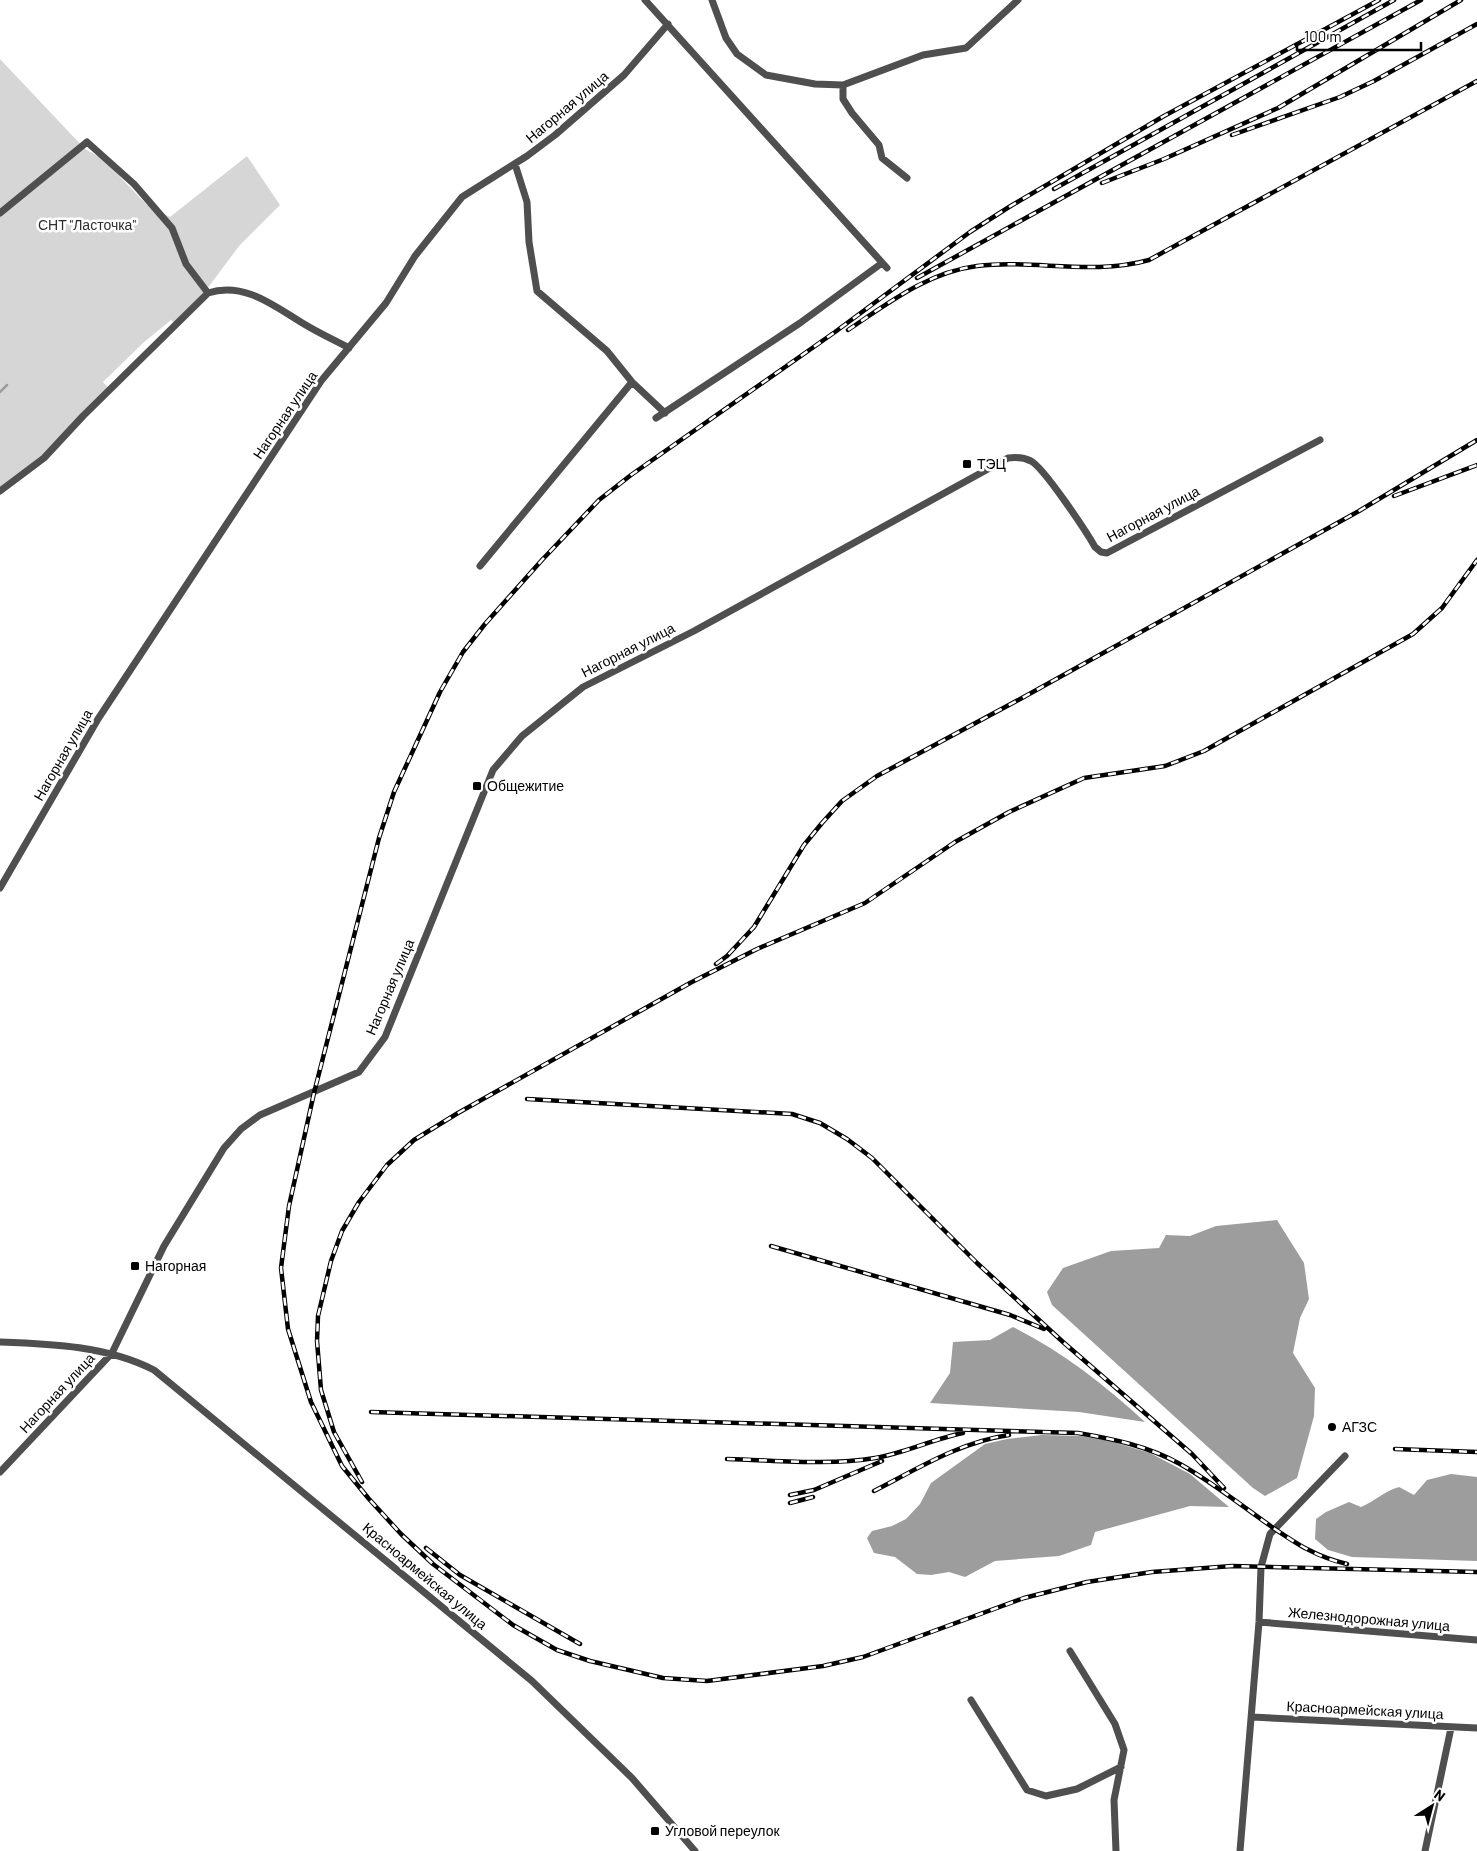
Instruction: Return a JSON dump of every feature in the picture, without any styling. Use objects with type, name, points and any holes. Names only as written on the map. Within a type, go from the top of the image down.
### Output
[{"type":"street","points":[[646,0],[885,266],[656,418]]},
{"type":"street","points":[[712,0],[726,38],[737,54],[766,75],[815,84],[843,85],[923,55],[966,48],[1018,0]]},
{"type":"street","name":"Нагорная улица","points":[[0,888],[98,719],[321,381],[386,303],[415,256],[462,197],[515,164],[555,135],[624,75],[668,24]]},
{"type":"street","points":[[843,85],[843,99],[852,113],[879,145],[882,158],[907,178]]},
{"type":"street","points":[[0,213],[87,142],[134,184],[172,228],[186,264],[208,293]]},
{"type":"street","points":[[515,164],[527,202],[529,242],[537,291],[607,351],[632,382],[665,413]]},
{"type":"street","points":[[0,491],[44,458],[83,416],[208,293],[219,289],[231,289],[247,293],[266,301],[349,348]]},
{"type":"street","points":[[480,566],[632,382]]},
{"type":"street","name":"Нагорная улица","points":[[0,1472],[112,1353],[164,1246],[230,1141],[241,1128],[260,1115],[358,1072],[385,1037],[493,770],[522,736],[583,687],[694,631],[1008,458],[1020,457],[1032,462],[1044,473],[1095,547],[1101,552],[1107,553],[1320,440]]},
{"type":"street","name":"Нагорная улица","points":[[0,1342],[46,1344],[112,1353]]},
{"type":"street","name":"Красноармейская улица","points":[[112,1353],[134,1360],[154,1370],[532,1681],[632,1778],[695,1851]]},
{"type":"street","points":[[1240,1851],[1259,1622],[1261,1567],[1270,1534],[1345,1456]]},
{"type":"street","name":"Железнодорожная улица","points":[[1259,1622],[1477,1640]]},
{"type":"street","points":[[1070,1651],[1115,1724],[1124,1750],[1114,1800],[1116,1851]]},
{"type":"street","points":[[972,1700],[1027,1790],[1046,1796],[1077,1790],[1121,1767]]},
{"type":"street","name":"Красноармейская улица","points":[[1252,1716],[1477,1728]]},
{"type":"street","points":[[1425,1851],[1451,1728]]},
{"type":"green space","name":"СНТ \"Ласточка\"","points":[[0,59],[85,149],[103,159],[147,205],[170,217],[247,156],[280,205],[239,246],[204,293],[174,323],[171,320],[143,343],[103,382],[109,388],[48,452],[0,488]]},
{"type":"shaded area","points":[[1277,1220],[1304,1263],[1309,1299],[1300,1318],[1293,1353],[1315,1388],[1314,1416],[1297,1478],[1265,1496],[1253,1488],[1052,1305],[1047,1292],[1063,1268],[1111,1251],[1159,1248],[1166,1235],[1190,1236],[1216,1226]]},
{"type":"shaded area","points":[[1013,1327],[1031,1336],[1082,1370],[1145,1422],[1079,1412],[930,1403],[950,1373],[953,1342],[990,1340]]},
{"type":"shaded area","points":[[1042,1435],[1081,1436],[1110,1441],[1150,1453],[1190,1474],[1229,1507],[1190,1506],[1095,1532],[1091,1545],[1059,1556],[995,1561],[965,1577],[949,1572],[931,1575],[917,1574],[895,1557],[874,1553],[867,1538],[872,1531],[892,1526],[906,1519],[920,1504],[931,1483],[985,1444],[1007,1439]]},
{"type":"shaded area","points":[[1451,1474],[1477,1477],[1477,1561],[1352,1557],[1328,1550],[1315,1539],[1316,1519],[1326,1512],[1349,1502],[1361,1507],[1388,1491],[1399,1487],[1414,1495],[1427,1480]]},
{"type":"waterway","points":[[0,392],[7,385]]},
{"type":"railway","points":[[1379,0],[1164,116],[970,232],[835,332],[631,475],[599,500],[485,624],[463,652],[440,692],[394,792],[379,838],[314,1093],[289,1206],[281,1268],[288,1329],[311,1402],[342,1466],[401,1534],[433,1564],[513,1625],[557,1650],[590,1661],[663,1678],[707,1681],[823,1666],[863,1657],[1024,1598],[1087,1582],[1152,1572],[1232,1566],[1477,1572]]},
{"type":"railway","points":[[1054,189],[1394,0]]},
{"type":"railway","points":[[917,278],[1421,0]]},
{"type":"railway","points":[[1102,183],[1164,159],[1278,108],[1461,0]]},
{"type":"railway","points":[[1232,135],[1340,97],[1374,81],[1477,24]]},
{"type":"railway","points":[[848,330],[909,290],[959,269],[998,264],[1106,267],[1128,265],[1149,260],[1477,81]]},
{"type":"railway","points":[[716,964],[727,956],[754,927],[804,845],[822,823],[842,801],[877,776],[1022,698],[1359,511],[1477,440]]},
{"type":"railway","points":[[1394,496],[1477,465]]},
{"type":"railway","points":[[362,1482],[334,1432],[321,1390],[317,1341],[318,1316],[331,1261],[342,1231],[359,1202],[387,1165],[414,1140],[458,1113],[690,983],[757,949],[865,903],[955,842],[1009,812],[1084,778],[1165,766],[1204,751],[1413,634],[1442,608],[1477,560]]},
{"type":"railway","points":[[527,1099],[792,1114],[820,1123],[847,1139],[872,1158],[977,1263],[1063,1342],[1192,1454],[1224,1488]]},
{"type":"railway","points":[[771,1246],[1010,1315],[1044,1329]]},
{"type":"railway","points":[[371,1412],[1078,1433],[1130,1444],[1168,1458],[1204,1478],[1299,1544],[1316,1554],[1347,1564]]},
{"type":"railway","points":[[727,1459],[801,1462],[857,1460],[886,1456],[963,1433]]},
{"type":"railway","points":[[874,1491],[939,1457],[973,1444],[1009,1435]]},
{"type":"railway","points":[[1395,1449],[1477,1452]]},
{"type":"railway","points":[[790,1495],[814,1490],[882,1461]]},
{"type":"railway","points":[[790,1503],[813,1497]]},
{"type":"railway","points":[[426,1548],[460,1575],[580,1644]]},
{"type":"place","name":"ТЭЦ","points":[[967,464]]},
{"type":"place","name":"Общежитие","points":[[477,786]]},
{"type":"place","name":"Нагорная","points":[[135,1266]]},
{"type":"place","name":"АГЗС","points":[[1332,1427]]},
{"type":"place","name":"Угловой переулок","points":[[655,1831]]}]
